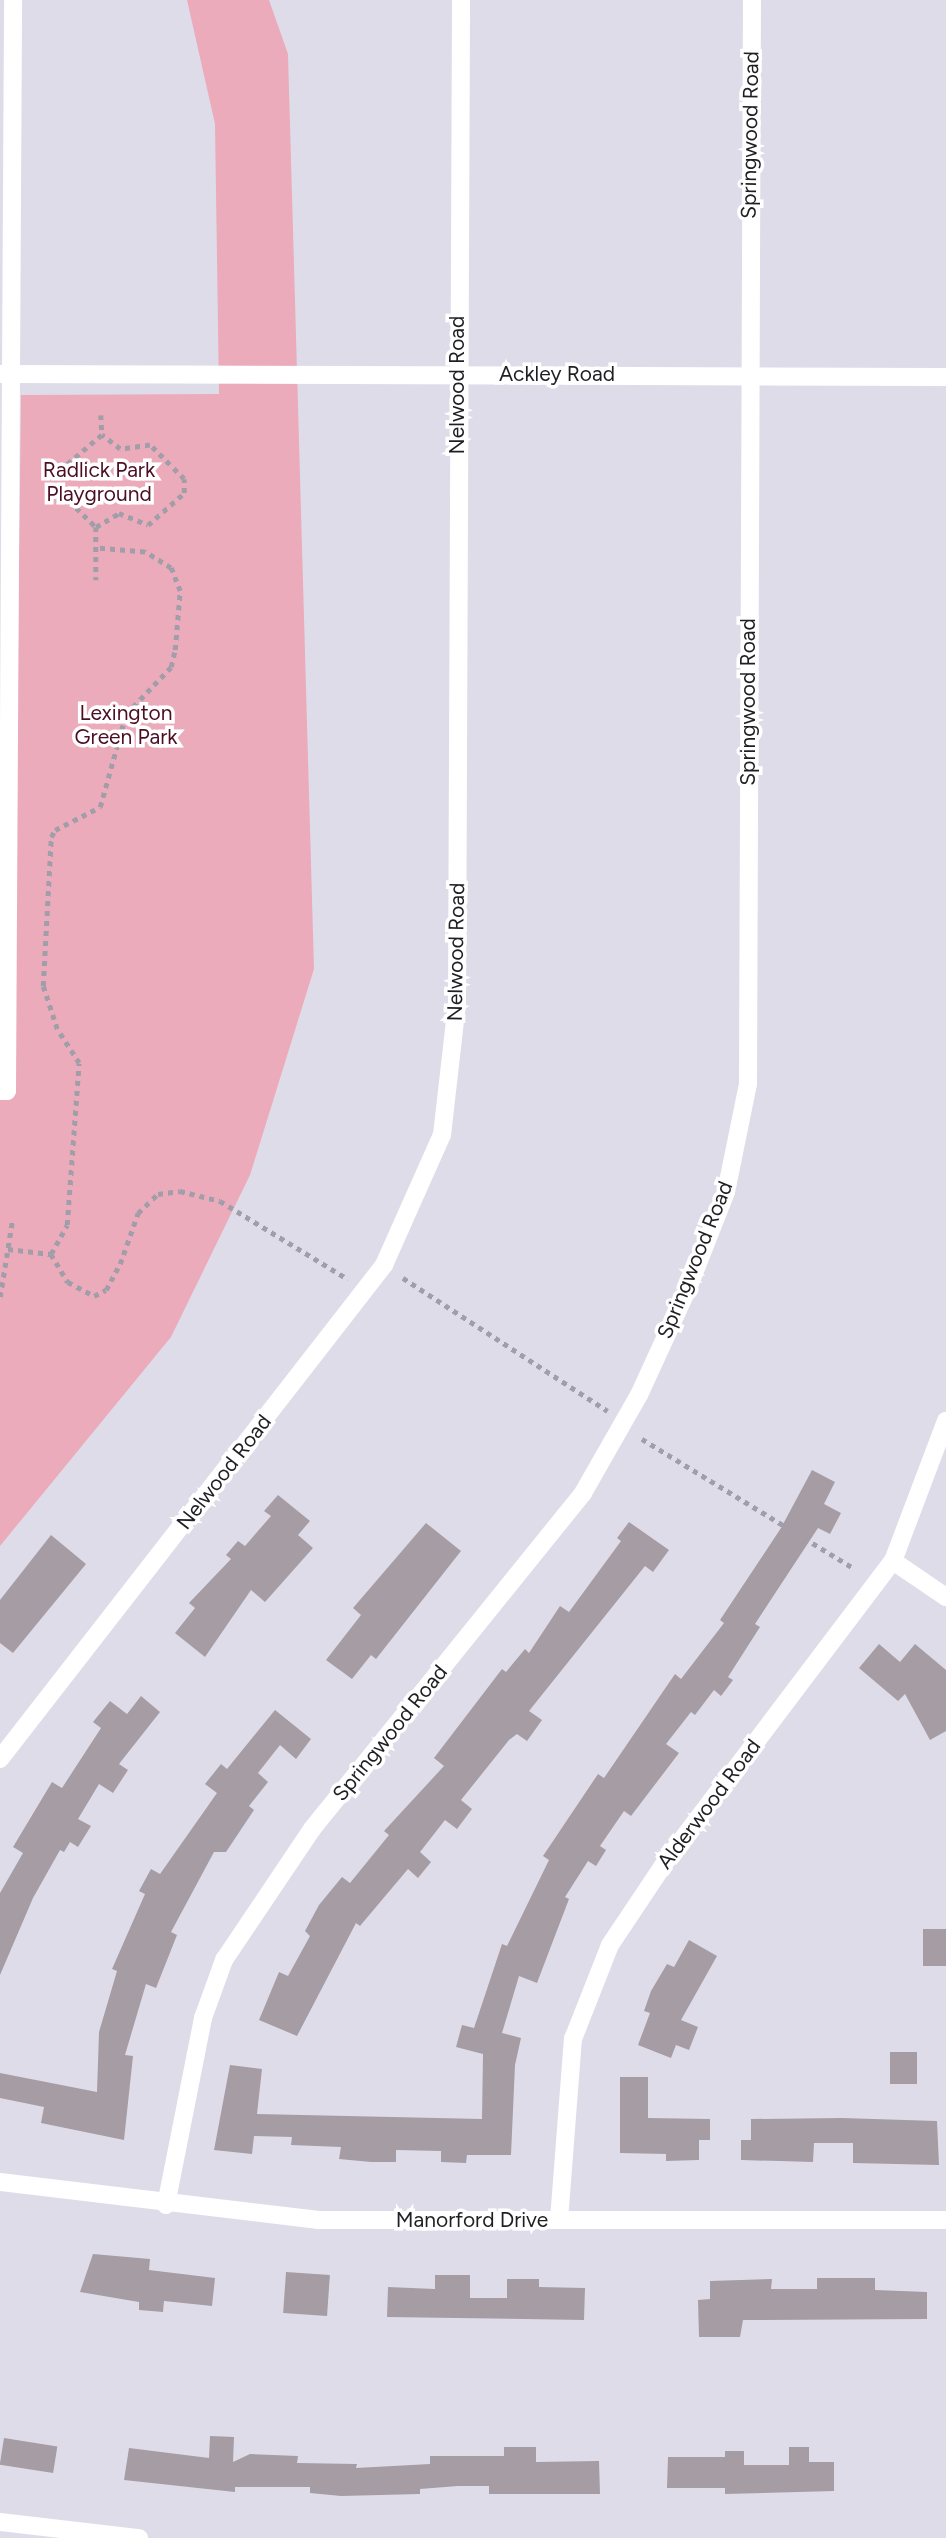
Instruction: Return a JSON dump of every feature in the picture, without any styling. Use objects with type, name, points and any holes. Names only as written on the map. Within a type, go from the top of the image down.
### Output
[{"type":"street","name":"Nelwood Road","points":[[0,1759],[384,1265],[443,1135],[457,1004],[457,374],[461,0]]},
{"type":"street","name":"Springwood Road","points":[[166,2205],[203,2018],[224,1960],[312,1829],[583,1493],[644,1383],[690,1286],[726,1192],[748,1084],[748,374],[752,0]]},
{"type":"street","points":[[3,1091],[9,8]]},
{"type":"street","name":"Ackley Road","points":[[7,374],[748,374],[946,377]]},
{"type":"street","name":"Alderwood Road","points":[[559,2220],[573,2039],[610,1945],[668,1858],[893,1561],[946,1421]]},
{"type":"street","points":[[893,1561],[946,1597]]},
{"type":"street","name":"Manorford Drive","points":[[0,2182],[166,2205],[319,2220],[946,2220]]},
{"type":"street","points":[[0,2522],[139,2538]]},
{"type":"path","points":[[96,527],[119,513],[148,525],[184,493],[185,484],[150,445],[120,449],[102,435],[101,415]]},
{"type":"path","points":[[96,580],[96,527],[55,487],[54,479],[102,435]]},
{"type":"path","points":[[51,1254],[67,1225],[79,1073],[74,1052],[57,1029],[43,986],[48,847],[55,830],[100,807],[126,714],[171,667],[180,591],[171,568],[145,552],[96,548]]},
{"type":"path","points":[[51,1254],[68,1282],[94,1296],[106,1290],[120,1264],[138,1213],[158,1194],[180,1191],[220,1200],[348,1279]]},
{"type":"path","points":[[0,1297],[12,1222]]},
{"type":"path","points":[[9,1249],[51,1254]]},
{"type":"path","points":[[403,1278],[608,1411]]},
{"type":"path","points":[[642,1439],[853,1568]]},
{"type":"green space","points":[[187,0],[269,0],[288,54],[314,969],[250,1175],[171,1337],[0,1546],[0,1097],[13,1088],[21,395],[219,394],[215,124]]},
{"type":"building","points":[[812,1470],[835,1482],[824,1504],[841,1513],[830,1534],[818,1528],[755,1624],[760,1627],[728,1677],[733,1680],[721,1696],[714,1690],[695,1715],[691,1712],[666,1744],[679,1753],[631,1816],[624,1811],[600,1846],[606,1850],[596,1866],[588,1861],[565,1897],[569,1899],[537,1983],[519,1976],[502,2033],[521,2038],[515,2065],[511,2155],[467,2155],[466,2163],[441,2162],[441,2151],[396,2150],[396,2162],[371,2162],[339,2159],[341,2147],[291,2145],[292,2137],[254,2136],[252,2154],[214,2150],[230,2065],[262,2069],[257,2114],[482,2119],[483,2054],[456,2047],[462,2025],[474,2028],[502,1944],[507,1946],[549,1860],[543,1856],[598,1774],[604,1778],[675,1674],[681,1679],[724,1623],[720,1620],[781,1528]]},
{"type":"building","points":[[278,1495],[310,1521],[298,1535],[313,1548],[265,1602],[251,1590],[205,1657],[175,1633],[195,1608],[189,1603],[231,1559],[226,1555],[238,1541],[245,1546],[271,1516],[264,1511]]},
{"type":"building","points":[[629,1522],[669,1550],[653,1572],[645,1566],[529,1711],[542,1720],[527,1741],[517,1734],[509,1740],[461,1800],[472,1809],[457,1829],[445,1820],[420,1852],[431,1862],[418,1878],[408,1869],[360,1926],[356,1923],[297,2036],[259,2020],[279,1972],[288,1976],[310,1936],[305,1931],[319,1905],[342,1877],[350,1883],[389,1835],[384,1831],[444,1766],[434,1758],[502,1669],[506,1672],[525,1649],[529,1653],[560,1606],[569,1612],[621,1541],[617,1538]]},
{"type":"building","points":[[426,1523],[461,1551],[376,1659],[371,1655],[352,1679],[326,1660],[361,1615],[353,1608]]},
{"type":"building","points":[[51,1535],[86,1564],[13,1653],[0,1643],[0,1600]]},
{"type":"building","points":[[879,1644],[900,1662],[915,1644],[946,1670],[946,1731],[930,1740],[905,1694],[898,1701],[859,1668]]},
{"type":"building","points":[[141,1696],[160,1712],[119,1764],[128,1770],[113,1793],[99,1784],[78,1819],[91,1826],[78,1847],[70,1842],[64,1852],[60,1850],[33,1898],[0,1975],[0,1893],[23,1853],[13,1847],[52,1782],[62,1788],[101,1728],[93,1722],[110,1701],[127,1714]]},
{"type":"building","points":[[275,1710],[311,1739],[296,1759],[280,1745],[258,1773],[268,1782],[249,1806],[254,1810],[226,1852],[214,1852],[171,1932],[177,1935],[156,1988],[146,1984],[125,2055],[133,2056],[124,2140],[41,2123],[44,2107],[0,2098],[0,2073],[97,2092],[99,2032],[117,1971],[112,1969],[145,1894],[139,1891],[151,1869],[160,1874],[217,1793],[205,1784],[221,1764],[227,1769]]},
{"type":"building","points":[[923,1929],[946,1929],[946,1966],[923,1966]]},
{"type":"building","points":[[689,1940],[717,1956],[681,2020],[698,2027],[689,2050],[676,2045],[671,2058],[638,2045],[650,2013],[644,2011],[651,1991],[667,1964],[674,1967]]},
{"type":"building","points":[[890,2052],[917,2052],[917,2084],[890,2084]]},
{"type":"building","points":[[620,2077],[648,2077],[648,2118],[710,2119],[710,2140],[699,2140],[699,2160],[666,2161],[666,2154],[620,2153]]},
{"type":"building","points":[[751,2119],[937,2121],[939,2165],[853,2163],[853,2143],[814,2143],[813,2162],[741,2160],[741,2140],[751,2140]]},
{"type":"building","points":[[93,2254],[150,2259],[149,2270],[215,2278],[212,2306],[164,2301],[163,2312],[139,2310],[139,2302],[80,2292]]},
{"type":"building","points":[[286,2272],[330,2275],[327,2316],[283,2313]]},
{"type":"building","points":[[435,2275],[470,2275],[470,2298],[507,2298],[507,2279],[539,2279],[539,2287],[585,2288],[584,2320],[387,2317],[388,2287],[435,2289]]},
{"type":"building","points":[[817,2278],[875,2278],[875,2290],[927,2292],[927,2319],[743,2320],[740,2337],[699,2337],[698,2300],[710,2299],[710,2281],[772,2279],[771,2289],[817,2289]]},
{"type":"building","points":[[210,2436],[234,2437],[233,2462],[250,2454],[298,2456],[297,2463],[357,2464],[356,2468],[430,2464],[430,2456],[504,2456],[504,2447],[536,2447],[536,2462],[599,2461],[600,2494],[489,2494],[489,2486],[458,2486],[420,2489],[420,2494],[341,2496],[310,2493],[310,2487],[235,2487],[235,2492],[124,2480],[129,2448],[209,2458]]},
{"type":"building","points":[[4,2438],[57,2446],[53,2473],[0,2465]]},
{"type":"building","points":[[789,2447],[809,2447],[809,2462],[834,2462],[834,2491],[725,2494],[725,2488],[667,2488],[668,2457],[725,2457],[725,2451],[744,2451],[744,2465],[789,2465]]},
{"type":"park label","name":"Radlick Park Playground","points":[[99,482]]},
{"type":"park label","name":"Lexington Green Park","points":[[126,725]]}]
